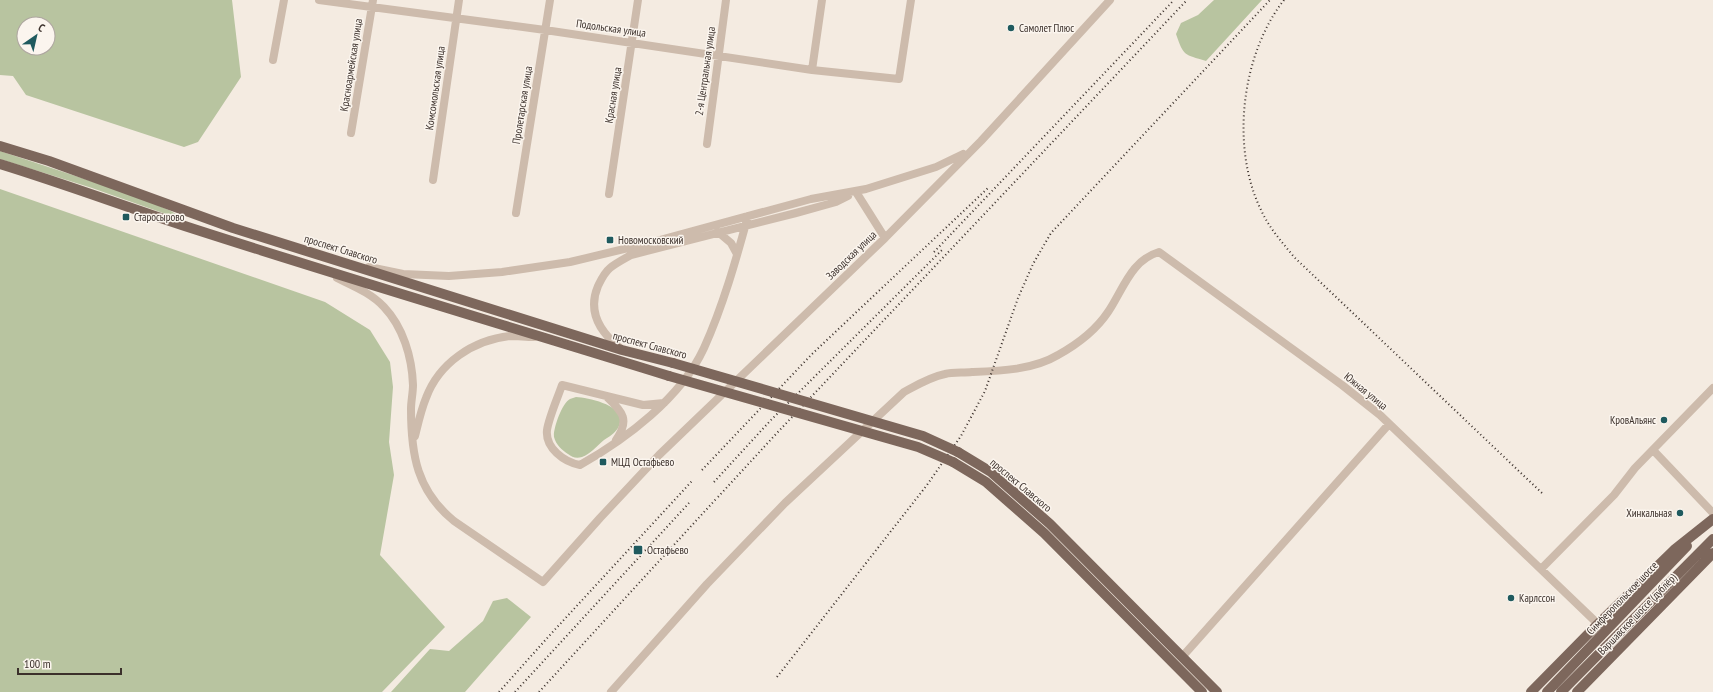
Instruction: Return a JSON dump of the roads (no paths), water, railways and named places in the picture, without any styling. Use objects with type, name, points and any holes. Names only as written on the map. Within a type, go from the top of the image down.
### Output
[{"type":"main road","name":"проспект Славского","points":[[0,146],[56,163],[233,228],[328,258],[622,350],[673,363],[923,436],[958,452],[991,472],[1050,524],[1217,692]]},
{"type":"main road","name":"проспект Славского","points":[[0,164],[46,178],[185,226],[323,270],[669,376],[918,447],[953,462],[986,482],[1044,533],[1202,692]]},
{"type":"main road","name":"Варшавское шоссе (дублёр)","points":[[1531,692],[1674,550],[1713,519]]},
{"type":"main road","name":"Симферопольское шоссе","points":[[1547,692],[1713,519]]},
{"type":"main road","name":"Симферопольское шоссе","points":[[1561,692],[1713,539]]},
{"type":"main road","name":"Варшавское шоссе (дублёр)","points":[[1577,692],[1713,553]]},
{"type":"street","points":[[273,60],[284,0]]},
{"type":"street","name":"Подольская улица","points":[[319,0],[372,4],[457,18],[718,55],[812,70],[899,80],[911,0]]},
{"type":"street","name":"Комсомольская улица","points":[[433,180],[459,0]]},
{"type":"street","name":"Пролетарская улица","points":[[516,213],[550,0]]},
{"type":"street","name":"Красная улица","points":[[609,194],[638,0]]},
{"type":"street","name":"2-я Центральная улица","points":[[707,144],[726,0]]},
{"type":"street","points":[[812,70],[822,0]]},
{"type":"street","name":"Заводская улица","points":[[413,443],[415,463],[421,479],[436,503],[454,521],[543,582],[600,518],[692,422],[885,238],[981,141],[1110,0]]},
{"type":"street","name":"Красноармейская улица","points":[[351,133],[372,4]]},
{"type":"street","points":[[622,350],[608,338],[601,328],[594,310],[594,295],[605,273],[615,264],[631,255],[836,202],[856,192],[946,163],[966,152],[981,141]]},
{"type":"street","points":[[328,258],[403,274],[449,276],[502,272],[570,262],[645,244],[811,199],[856,192]]},
{"type":"street","points":[[856,192],[885,238]]},
{"type":"street","points":[[664,403],[643,405],[562,385],[547,430],[548,439],[561,458],[570,464],[580,465],[634,429],[664,403],[682,384],[704,349],[737,254],[748,216]]},
{"type":"street","points":[[718,232],[731,243],[737,254]]},
{"type":"street","name":"Южная улица","points":[[611,692],[707,584],[785,503],[904,392],[926,380],[946,374],[1004,371],[1035,364],[1056,356],[1078,342],[1094,328],[1108,312],[1122,287],[1139,263],[1150,255],[1159,252],[1342,385],[1389,424],[1598,624]]},
{"type":"street","points":[[323,270],[367,293],[384,307],[397,324],[405,342],[413,385],[411,409],[413,443]]},
{"type":"street","points":[[413,443],[426,397],[435,380],[449,363],[476,345],[490,340],[510,336],[544,337]]},
{"type":"street","points":[[1541,569],[1614,495],[1635,468],[1713,388]]},
{"type":"street","points":[[606,396],[622,412],[624,419],[623,428],[614,443]]},
{"type":"street","points":[[1182,657],[1389,424]]},
{"type":"street","points":[[1653,450],[1713,513]]},
{"type":"railway","points":[[934,252],[1174,0]]},
{"type":"railway","points":[[718,497],[1187,0]]},
{"type":"railway","points":[[777,677],[927,485],[961,436],[985,391],[1018,298],[1033,264],[1051,233],[1270,0]]},
{"type":"railway","points":[[1284,0],[1269,22],[1258,47],[1250,75],[1245,103],[1244,132],[1246,160],[1252,187],[1265,218],[1276,235],[1294,257],[1543,494]]},
{"type":"railway","points":[[702,470],[812,354],[988,188]]},
{"type":"railway","points":[[714,482],[770,421],[943,249]]},
{"type":"railway","points":[[499,692],[692,481]]},
{"type":"railway","points":[[539,692],[716,499]]},
{"type":"railway","points":[[515,692],[689,503]]},
{"type":"place","name":"Самолет Плюс","points":[[1011,28]]},
{"type":"place","name":"Старосырово","points":[[126,217]]},
{"type":"place","name":"Новомосковский","points":[[610,240]]},
{"type":"place","name":"КровАльянс","points":[[1664,420]]},
{"type":"place","name":"МЦД Остафьево","points":[[603,462]]},
{"type":"place","name":"Хинкальная","points":[[1680,513]]},
{"type":"place","name":"Остафьево","points":[[638,550]]},
{"type":"place","name":"Карлссон","points":[[1511,598]]}]
